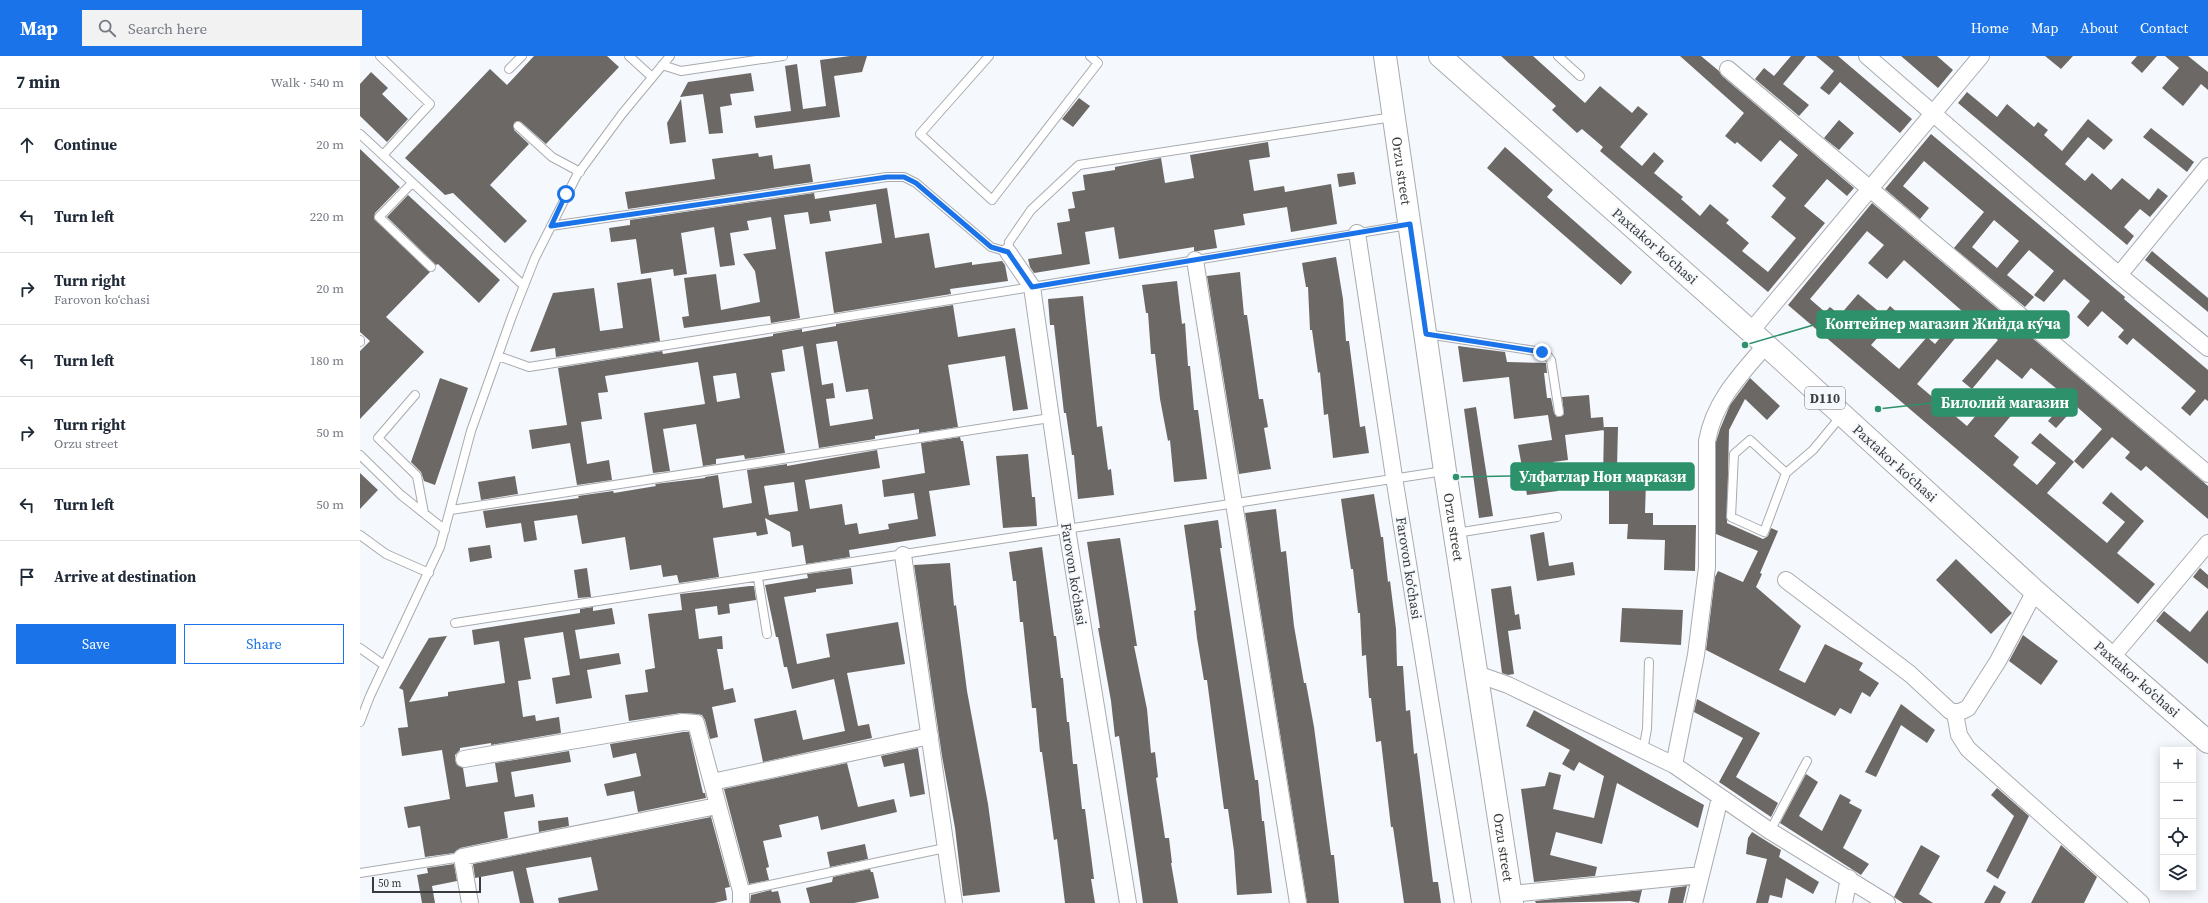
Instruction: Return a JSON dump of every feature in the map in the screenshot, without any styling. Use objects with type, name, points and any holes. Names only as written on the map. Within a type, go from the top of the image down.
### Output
[{"type":"main road","name":"Orzu street","points":[[1385,56],[1511,898]]},
{"type":"main road","name":"Paxtakor koʻchasi","points":[[1440,56],[1759,338],[2035,591],[2208,742]]},
{"type":"street","points":[[1867,56],[2119,275],[2208,348]]},
{"type":"street","points":[[1674,765],[1696,655],[1707,566],[1708,430],[1720,402],[1759,338],[1869,189],[1981,56]]},
{"type":"street","points":[[1728,69],[2208,474]]},
{"type":"street","points":[[2119,275],[2208,166]]},
{"type":"street","name":"Farovon koʻchasi","points":[[1357,233],[1394,477],[1464,903]]},
{"type":"street","name":"Farovon koʻchasi","points":[[1008,252],[1032,287],[1067,529],[1128,903]]},
{"type":"street","points":[[1195,260],[1298,903]]},
{"type":"street","points":[[2112,657],[2208,544]]},
{"type":"street","points":[[903,555],[954,903]]},
{"type":"street","points":[[1786,580],[1910,674],[1944,706],[1955,713],[1959,735],[1968,749],[2141,903]]},
{"type":"street","points":[[1955,713],[1968,708],[1998,661],[2035,591]]},
{"type":"street","points":[[1477,674],[1508,685],[1674,765],[1770,831],[1849,878],[1887,903]]},
{"type":"street","points":[[464,759],[683,722],[696,723],[741,897]]},
{"type":"street","points":[[712,782],[930,736]]},
{"type":"street","points":[[1694,903],[1720,798]]},
{"type":"street","points":[[470,903],[462,857],[717,806]]},
{"type":"street","points":[[1511,898],[1701,875]]},
{"type":"street","points":[[1844,903],[1849,878]]},
{"type":"lane","points":[[380,56],[430,104],[383,155]]},
{"type":"lane","points":[[510,69],[522,56]]},
{"type":"lane","points":[[629,56],[652,78]]},
{"type":"lane","points":[[360,722],[384,665],[429,573],[451,510],[471,431],[524,286],[551,226],[566,194],[580,172],[670,56]]},
{"type":"lane","points":[[662,65],[681,71],[783,56]]},
{"type":"lane","points":[[989,56],[920,134],[992,200],[1098,63],[1090,56]]},
{"type":"lane","points":[[1558,56],[1580,76]]},
{"type":"lane","points":[[551,226],[887,177],[904,177],[916,183],[991,247],[1008,252],[1009,242],[1031,210],[1079,165],[1394,117]]},
{"type":"lane","points":[[518,126],[552,157],[580,172]]},
{"type":"lane","points":[[360,134],[524,286]]},
{"type":"lane","points":[[412,183],[379,217],[431,266]]},
{"type":"lane","points":[[498,356],[529,366],[1032,287],[1410,224]]},
{"type":"lane","points":[[1426,334],[1542,352],[1551,360],[1559,412]]},
{"type":"lane","points":[[415,395],[378,438],[417,476],[424,513]]},
{"type":"lane","points":[[1786,473],[1750,440],[1734,454],[1731,517],[1764,532],[1786,473],[1813,450],[1842,414]]},
{"type":"lane","points":[[451,510],[1050,418]]},
{"type":"lane","points":[[360,455],[401,495],[445,530]]},
{"type":"lane","points":[[455,623],[758,578],[1394,477],[1446,471]]},
{"type":"lane","points":[[1456,533],[1557,517]]},
{"type":"lane","points":[[360,535],[386,554],[429,573]]},
{"type":"lane","points":[[758,578],[767,634]]},
{"type":"lane","points":[[360,648],[384,665]]},
{"type":"lane","points":[[1643,750],[1647,729],[1649,662]]},
{"type":"lane","points":[[1770,831],[1807,761]]},
{"type":"lane","points":[[741,897],[945,848]]},
{"type":"lane","points":[[360,873],[462,857]]},
{"type":"building","points":[[534,56],[607,56],[619,67],[546,144],[521,122],[517,121],[514,123],[514,130],[529,144],[490,185],[527,221],[505,243],[453,193],[445,195],[405,158],[490,69],[507,85]]},
{"type":"building","points":[[850,56],[867,56],[862,72],[834,76],[840,117],[756,128],[754,116],[791,111],[785,66],[797,64],[803,109],[826,106],[820,60]]},
{"type":"building","points":[[1501,56],[1533,56],[1585,103],[1600,86],[1632,113],[1638,106],[1648,114],[1620,147],[1642,166],[1654,152],[1664,161],[1654,173],[1683,197],[1681,199],[1700,216],[1710,204],[1729,220],[1726,223],[1749,243],[1742,251],[1768,272],[1796,238],[1771,217],[1786,198],[1772,186],[1798,155],[1780,140],[1761,162],[1737,142],[1735,144],[1725,136],[1744,113],[1680,56],[1701,56],[1719,71],[1722,76],[1854,188],[1847,196],[1827,179],[1804,206],[1825,223],[1768,292],[1600,151],[1603,147],[1582,129],[1577,133],[1552,110],[1556,106]]},
{"type":"building","points":[[1791,56],[1806,56],[1783,84],[1809,105],[1799,116],[1755,79],[1764,68],[1774,76]]},
{"type":"building","points":[[1816,56],[1838,56],[1912,119],[1900,133],[1840,82],[1829,95],[1820,88],[1834,71]]},
{"type":"building","points":[[1901,56],[1937,56],[1953,70],[1938,88]]},
{"type":"building","points":[[2045,56],[2073,56],[2061,69]]},
{"type":"building","points":[[2137,56],[2157,56],[2142,73],[2131,63]]},
{"type":"building","points":[[2165,56],[2188,56],[2208,72],[2208,90],[2201,84],[2183,106],[2162,88],[2179,68]]},
{"type":"building","points":[[371,72],[388,88],[382,94],[408,119],[387,142],[360,116],[360,84]]},
{"type":"building","points":[[751,73],[754,91],[730,94],[732,105],[720,107],[723,133],[709,134],[703,94],[680,97],[688,82]]},
{"type":"building","points":[[1967,92],[1997,117],[2007,104],[2034,127],[2038,122],[2048,130],[2044,135],[2062,151],[2088,119],[2113,140],[2104,150],[2088,137],[2065,164],[2085,181],[2092,173],[2111,190],[2122,178],[2149,200],[2158,188],[2168,196],[2150,217],[2140,209],[2124,227],[2134,236],[2127,245],[1958,103]]},
{"type":"building","points":[[1079,98],[1090,106],[1073,127],[1062,119]]},
{"type":"building","points":[[681,99],[686,142],[670,144],[667,123]]},
{"type":"building","points":[[1839,120],[1854,133],[1839,150],[1824,138]]},
{"type":"building","points":[[2151,128],[2194,162],[2187,172],[2143,137]]},
{"type":"building","points":[[1931,134],[2125,297],[2124,299],[2208,370],[2208,401],[2205,399],[2190,416],[2181,408],[2196,391],[2133,338],[2127,345],[2118,337],[2124,330],[2102,311],[2088,327],[2077,317],[2090,301],[2064,279],[2044,302],[2034,295],[2054,271],[2029,250],[2007,275],[2034,297],[2025,307],[1954,248],[1984,212],[1924,161],[1903,186],[1929,208],[1920,219],[1885,189]],"holes":[[[1994,220],[2019,241],[1997,268],[1972,247]]]},
{"type":"building","points":[[1268,142],[1270,157],[1249,160],[1254,191],[1284,186],[1285,192],[1331,184],[1337,224],[1291,232],[1287,207],[1243,214],[1245,225],[1214,230],[1217,248],[1194,251],[1194,247],[1119,259],[1114,227],[1085,232],[1090,264],[1034,273],[1030,267],[1028,259],[1062,254],[1057,223],[1070,221],[1068,209],[1075,208],[1072,192],[1085,190],[1083,175],[1115,170],[1115,167],[1161,158],[1165,183],[1194,178],[1190,155]]},
{"type":"building","points":[[1505,147],[1553,190],[1547,197],[1632,272],[1621,285],[1487,168]]},
{"type":"building","points":[[360,149],[400,187],[375,213],[374,219],[430,272],[386,317],[424,352],[360,419],[360,351],[370,341],[360,332]]},
{"type":"building","points":[[758,153],[759,157],[772,155],[774,169],[810,164],[813,182],[628,209],[625,192],[715,179],[712,159]]},
{"type":"building","points":[[1354,172],[1356,184],[1339,187],[1337,174]]},
{"type":"building","points":[[887,188],[895,238],[929,233],[935,268],[972,262],[972,265],[1002,261],[1005,265],[1008,281],[950,289],[951,294],[834,313],[825,252],[882,243],[876,204],[829,211],[831,221],[810,224],[808,212],[784,215],[800,318],[771,323],[770,316],[684,328],[682,317],[689,316],[684,278],[716,274],[721,310],[760,302],[755,271],[743,254],[776,249],[771,217],[747,221],[749,230],[730,233],[735,265],[720,267],[714,227],[681,233],[687,274],[674,276],[673,269],[641,274],[636,239],[611,242],[609,228],[630,225],[630,220],[814,193],[815,199]]},
{"type":"building","points":[[408,195],[500,280],[479,303],[438,264],[436,265],[387,217]]},
{"type":"building","points":[[1872,203],[2208,486],[2208,519],[2146,466],[2141,471],[2125,458],[2130,452],[2112,437],[2083,469],[2074,461],[2102,429],[2076,406],[2056,428],[2048,421],[2068,398],[2031,368],[2022,379],[1997,359],[1972,389],[1962,381],[1998,340],[1972,318],[1917,384],[1967,426],[1994,394],[2015,411],[1994,436],[2019,457],[2013,465],[2037,485],[2056,463],[2031,443],[2040,433],[2074,462],[2047,493],[2107,543],[2125,522],[2102,503],[2111,492],[2144,521],[2117,553],[2155,584],[2138,604],[1788,305]],"holes":[[[1867,231],[1884,245],[1868,263],[1887,279],[1904,260],[1962,311],[1935,344],[1927,337],[1899,369],[1871,345],[1899,314],[1890,306],[1883,315],[1858,294],[1840,315],[1830,307],[1825,312],[1810,299]]]},
{"type":"building","points":[[2152,251],[2208,298],[2208,312],[2145,260]]},
{"type":"building","points":[[1336,257],[1343,299],[1346,341],[1349,341],[1360,427],[1365,426],[1369,453],[1333,458],[1328,414],[1324,415],[1320,372],[1318,373],[1312,330],[1310,330],[1308,287],[1306,287],[1302,263]]},
{"type":"building","points":[[1240,272],[1244,315],[1247,315],[1259,399],[1263,399],[1268,427],[1264,428],[1271,469],[1239,474],[1207,276]]},
{"type":"building","points":[[651,278],[660,341],[556,357],[555,348],[530,352],[553,293],[594,288],[600,331],[623,328],[617,283]]},
{"type":"building","points":[[1177,281],[1182,324],[1185,323],[1188,366],[1190,366],[1194,410],[1198,410],[1207,479],[1174,482],[1170,440],[1168,441],[1160,399],[1155,354],[1151,354],[1148,313],[1146,313],[1142,285]]},
{"type":"building","points":[[1083,296],[1097,427],[1102,426],[1108,470],[1111,469],[1114,495],[1078,499],[1074,455],[1072,455],[1066,413],[1064,413],[1054,325],[1050,325],[1048,299]]},
{"type":"building","points":[[953,305],[958,337],[1015,328],[1028,409],[1013,411],[1005,356],[948,365],[958,427],[919,433],[919,429],[875,436],[875,439],[819,448],[803,346],[782,350],[785,371],[771,373],[785,453],[745,459],[744,455],[716,459],[716,464],[703,466],[696,424],[663,429],[670,471],[653,473],[644,413],[705,404],[698,362],[605,376],[608,392],[598,393],[602,419],[581,422],[587,464],[609,460],[612,480],[577,485],[570,443],[532,449],[529,430],[567,425],[558,368],[662,351],[663,354],[773,336],[773,334],[802,329],[802,332],[836,326],[836,324]],"holes":[[[837,341],[846,392],[868,389],[873,419],[830,426],[826,399],[835,398],[833,383],[822,385],[816,344]],[[736,373],[740,398],[717,402],[713,376]]]},
{"type":"building","points":[[1458,346],[1505,352],[1507,362],[1546,363],[1547,373],[1544,373],[1547,398],[1551,398],[1554,413],[1557,417],[1564,414],[1562,397],[1589,395],[1591,418],[1603,417],[1604,430],[1565,435],[1568,460],[1553,462],[1558,491],[1527,495],[1518,445],[1552,440],[1548,415],[1514,419],[1509,377],[1463,382]]},
{"type":"building","points":[[440,378],[468,388],[435,485],[424,481],[421,472],[411,462]]},
{"type":"building","points":[[1750,378],[1780,406],[1767,420],[1745,399],[1729,430],[1727,523],[1763,539],[1768,536],[1771,528],[1778,531],[1760,573],[1762,574],[1756,587],[1801,626],[1779,670],[1805,683],[1825,644],[1863,663],[1859,670],[1879,683],[1870,697],[1862,692],[1851,714],[1840,708],[1835,716],[1706,650],[1715,577],[1718,571],[1743,582],[1758,551],[1716,534],[1716,442],[1730,405]]},
{"type":"building","points":[[1476,407],[1493,516],[1479,518],[1464,409]]},
{"type":"building","points":[[1604,427],[1618,427],[1617,467],[1627,467],[1626,481],[1646,481],[1645,513],[1653,513],[1653,525],[1696,525],[1695,571],[1664,570],[1665,540],[1627,539],[1628,524],[1609,524],[1609,480],[1603,480]]},
{"type":"building","points":[[960,437],[961,441],[963,441],[970,485],[929,491],[936,536],[849,550],[850,557],[806,564],[803,545],[792,547],[790,532],[765,518],[768,534],[757,536],[756,532],[713,538],[719,577],[679,583],[677,575],[663,577],[661,565],[630,570],[625,537],[582,544],[577,515],[534,521],[537,540],[524,542],[521,523],[486,528],[483,511],[579,498],[578,496],[613,491],[614,493],[656,486],[655,484],[718,475],[723,508],[752,503],[747,470],[787,464],[787,466],[877,450],[880,468],[805,480],[810,509],[842,504],[845,525],[857,523],[859,534],[889,529],[888,524],[918,519],[914,493],[884,497],[882,480],[925,473],[921,443]],"holes":[[[794,482],[798,511],[769,515],[764,486]]]},
{"type":"building","points":[[1028,454],[1032,497],[1035,497],[1037,526],[1003,528],[996,456]]},
{"type":"building","points":[[360,473],[378,490],[360,509]]},
{"type":"building","points":[[515,476],[518,494],[481,500],[478,482]]},
{"type":"building","points":[[1374,494],[1381,537],[1383,537],[1388,582],[1390,581],[1396,629],[1397,666],[1403,666],[1406,711],[1410,710],[1414,754],[1417,753],[1433,882],[1438,882],[1441,903],[1404,903],[1393,827],[1391,827],[1381,741],[1376,742],[1371,698],[1369,698],[1366,655],[1362,656],[1360,613],[1358,613],[1353,569],[1351,569],[1341,499]]},
{"type":"building","points":[[1276,509],[1281,552],[1286,551],[1294,626],[1304,683],[1306,683],[1314,727],[1331,855],[1334,855],[1339,903],[1307,903],[1245,513]]},
{"type":"building","points":[[1218,520],[1222,548],[1220,548],[1255,780],[1258,780],[1262,821],[1264,821],[1272,893],[1237,895],[1234,851],[1228,809],[1224,809],[1207,680],[1204,680],[1197,638],[1194,611],[1196,610],[1184,525]]},
{"type":"building","points":[[1544,532],[1549,566],[1573,562],[1575,575],[1537,581],[1530,535]]},
{"type":"building","points":[[1120,538],[1137,646],[1134,646],[1147,709],[1151,753],[1155,752],[1158,777],[1156,778],[1165,838],[1169,838],[1171,863],[1178,903],[1143,903],[1119,736],[1115,737],[1111,701],[1098,628],[1100,628],[1087,542]]},
{"type":"building","points":[[490,545],[492,558],[470,562],[468,548]]},
{"type":"building","points":[[1042,547],[1054,636],[1056,636],[1061,678],[1063,678],[1073,764],[1077,764],[1082,809],[1085,809],[1094,879],[1091,879],[1095,903],[1065,903],[1057,839],[1054,840],[1042,752],[1040,752],[1036,708],[1032,708],[1023,622],[1020,622],[1016,581],[1013,581],[1009,552]]},
{"type":"building","points":[[1956,559],[2012,613],[1991,634],[1936,580]]},
{"type":"building","points":[[950,563],[954,606],[956,605],[967,691],[988,804],[1000,892],[963,896],[955,828],[942,756],[914,565]]},
{"type":"building","points":[[587,568],[591,597],[578,598],[574,570]]},
{"type":"building","points":[[851,568],[853,584],[816,589],[816,592],[784,597],[797,664],[830,657],[826,634],[898,622],[905,664],[847,673],[858,726],[869,724],[872,738],[763,762],[754,719],[796,710],[803,740],[845,731],[834,679],[792,689],[787,667],[784,667],[778,637],[776,637],[765,585],[808,578],[807,574]]},
{"type":"building","points":[[2200,568],[2208,575],[2208,589],[2193,577]]},
{"type":"building","points":[[754,586],[756,600],[729,604],[730,613],[718,615],[717,606],[695,609],[699,639],[722,636],[723,649],[717,649],[724,690],[733,688],[736,702],[712,707],[718,737],[710,739],[705,720],[702,715],[697,714],[681,713],[629,721],[625,695],[648,692],[645,670],[655,668],[648,614],[682,610],[680,594]]},
{"type":"building","points":[[1511,586],[1515,615],[1519,614],[1521,629],[1508,631],[1514,674],[1508,675],[1502,673],[1491,589]]},
{"type":"building","points":[[593,607],[593,611],[612,608],[615,624],[575,630],[580,659],[619,653],[621,664],[587,670],[592,698],[556,704],[552,678],[570,675],[563,632],[524,638],[531,679],[518,681],[523,717],[535,715],[536,721],[559,717],[561,733],[491,745],[491,743],[460,748],[455,755],[457,765],[463,768],[466,787],[498,782],[495,763],[569,751],[571,762],[511,772],[515,797],[533,794],[535,807],[504,812],[508,838],[460,848],[454,853],[425,857],[420,826],[408,828],[404,807],[450,799],[442,750],[402,756],[398,728],[408,727],[403,690],[399,688],[429,638],[447,636],[409,702],[448,696],[448,692],[505,683],[499,641],[474,645],[472,630],[580,613],[580,609]]},
{"type":"building","points":[[1622,608],[1683,610],[1681,645],[1620,642]]},
{"type":"building","points":[[2208,610],[2208,664],[2156,621],[2164,611],[2190,632]]},
{"type":"building","points":[[2023,635],[2058,661],[2041,685],[2009,661]]},
{"type":"building","points":[[1697,699],[1760,733],[1736,777],[1778,803],[1771,817],[1719,782],[1743,738],[1694,712]]},
{"type":"building","points":[[1901,704],[1935,730],[1927,743],[1901,725],[1876,777],[1865,772]]},
{"type":"building","points":[[1534,710],[1704,805],[1698,828],[1617,783],[1602,844],[1556,832],[1550,855],[1597,867],[1595,876],[1534,882],[1521,789],[1545,786],[1549,772],[1561,775],[1553,809],[1594,818],[1604,776],[1579,762],[1574,771],[1562,764],[1570,750],[1526,726]]},
{"type":"building","points":[[689,732],[703,793],[705,793],[706,798],[638,812],[634,791],[607,796],[604,784],[641,776],[636,753],[613,758],[610,744]]},
{"type":"building","points":[[918,748],[925,794],[910,797],[904,763],[884,767],[881,756]]},
{"type":"building","points":[[847,763],[858,807],[894,799],[897,812],[821,830],[818,816],[779,825],[782,837],[763,841],[769,867],[766,868],[769,880],[749,884],[724,789]]},
{"type":"building","points":[[1806,774],[1818,782],[1799,816],[1822,831],[1840,794],[1851,800],[1849,803],[1862,810],[1843,848],[1869,864],[1861,875],[1780,823]]},
{"type":"building","points":[[1997,788],[2029,816],[1998,879],[1986,871],[2014,816],[1991,795]]},
{"type":"building","points":[[568,817],[569,826],[539,832],[538,821]]},
{"type":"building","points":[[711,817],[730,887],[725,888],[727,900],[714,903],[559,903],[558,898],[598,890],[591,857],[526,868],[534,903],[520,903],[513,871],[475,878],[473,864]]},
{"type":"building","points":[[1752,832],[1781,850],[1779,857],[1819,882],[1813,894],[1786,878],[1782,898],[1770,895],[1768,903],[1756,903],[1767,859],[1746,854],[1748,838]]},
{"type":"building","points":[[865,844],[868,859],[830,867],[827,852]]},
{"type":"building","points":[[1921,845],[1940,856],[1919,894],[1933,903],[1903,903],[1894,897]]},
{"type":"building","points":[[2061,845],[2097,877],[2084,903],[2031,903]]},
{"type":"building","points":[[454,864],[457,881],[432,886],[435,903],[422,903],[417,875],[428,873],[427,868]]},
{"type":"building","points":[[870,869],[871,872],[873,872],[879,898],[854,903],[810,903],[806,888],[832,882],[833,877]]},
{"type":"building","points":[[1994,885],[2006,892],[2000,903],[1984,903]]},
{"type":"building","points":[[1687,886],[1683,903],[1668,903],[1671,888]]},
{"type":"building","points":[[771,890],[772,892],[778,891],[781,903],[750,903],[751,895]]},
{"type":"building","points":[[1642,890],[1639,903],[1630,901],[1536,903],[1535,901]]},
{"type":"place","name":"Контейнер магазин Жийда ку́ча","points":[[1745,345]]},
{"type":"place","name":"Билолий магазин","points":[[1878,409]]},
{"type":"place","name":"Улфатлар Нон маркази","points":[[1456,477]]},
{"type":"route","points":[[566,194],[551,226],[887,177],[904,177],[916,183],[991,247],[1008,252],[1032,287],[1410,224],[1426,334],[1542,352]]}]
